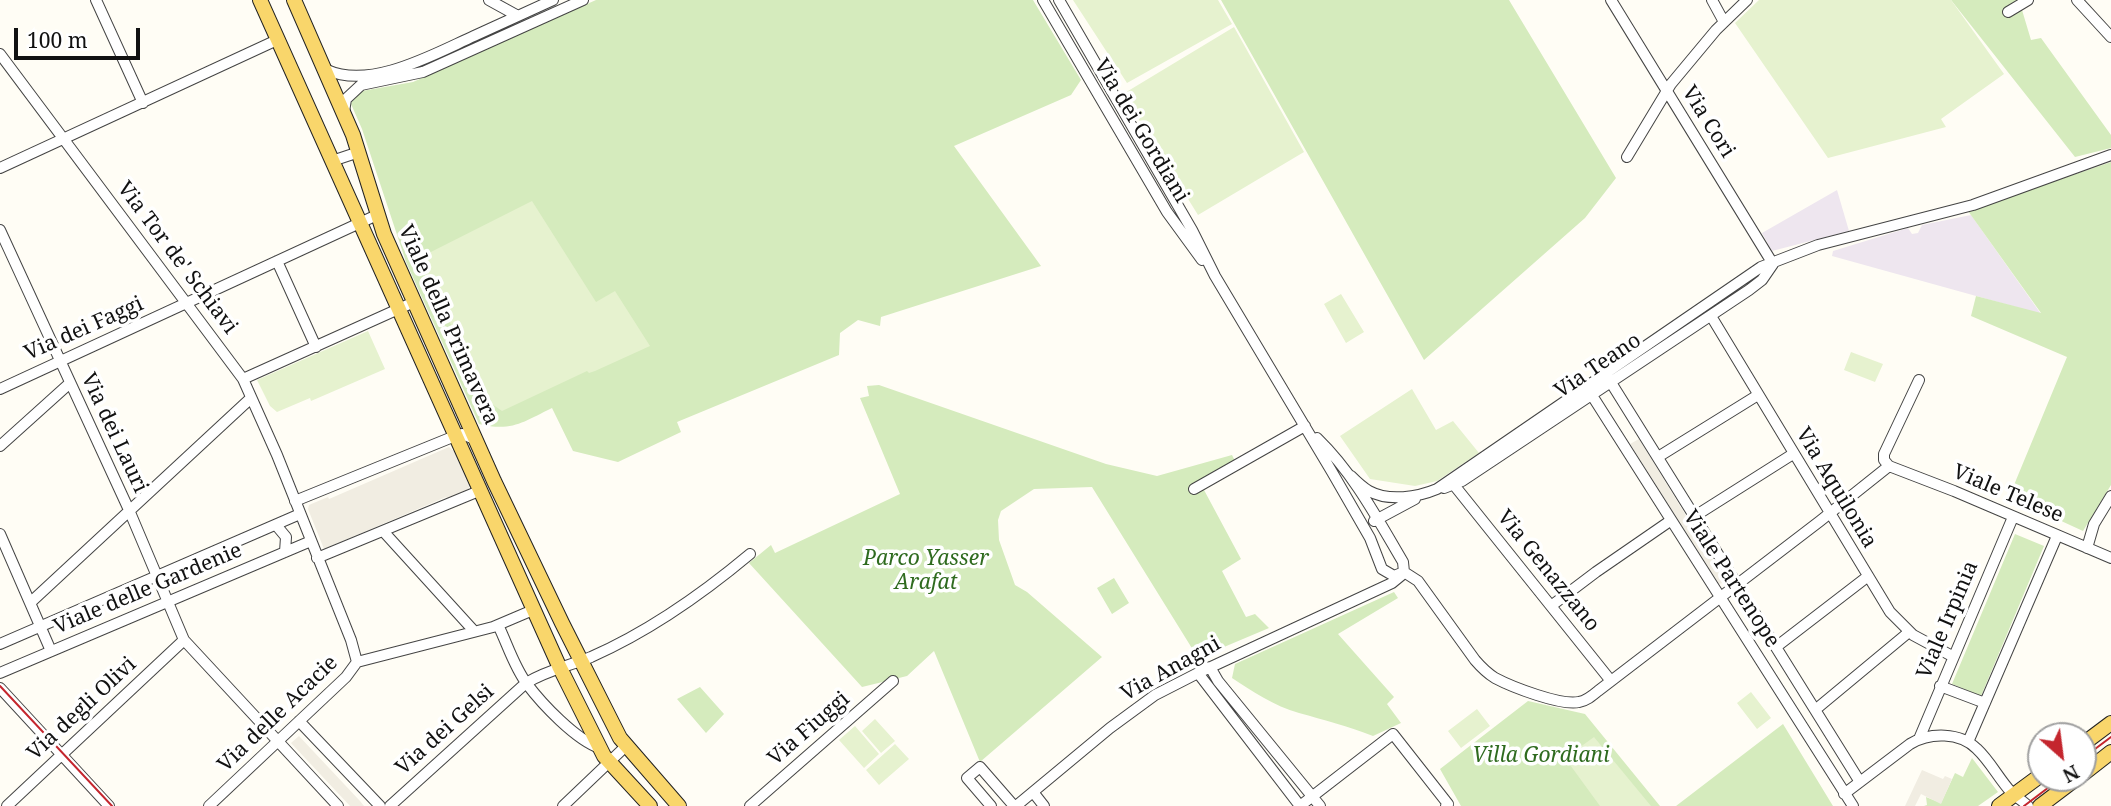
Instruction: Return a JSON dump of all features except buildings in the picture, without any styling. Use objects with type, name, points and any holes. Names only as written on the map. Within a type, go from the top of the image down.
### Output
[{"type":"main road","name":"Viale della Primavera","points":[[260,0],[559,667]]},
{"type":"main road","name":"Viale della Primavera","points":[[294,0],[344,112],[377,215],[414,302],[580,660]]},
{"type":"main road","points":[[580,660],[609,719],[626,746],[679,806]]},
{"type":"main road","points":[[559,667],[609,762],[650,806]]},
{"type":"main road","points":[[1999,806],[2027,786]]},
{"type":"main road","points":[[2040,806],[2058,792]]},
{"type":"street","points":[[96,0],[143,103]]},
{"type":"street","points":[[489,0],[518,16]]},
{"type":"street","points":[[327,70],[338,75],[353,76],[405,67],[553,0]]},
{"type":"street","points":[[344,112],[346,99],[361,85],[423,72],[583,0]]},
{"type":"street","name":"Via dei Gordiani","points":[[1042,0],[1167,212],[1214,276]]},
{"type":"street","name":"Via dei Gordiani","points":[[1059,0],[1192,230],[1214,276],[1280,389],[1306,426],[1370,538],[1382,569]]},
{"type":"street","name":"Via Cori","points":[[1611,0],[1773,264]]},
{"type":"street","points":[[1712,0],[1724,22]]},
{"type":"street","points":[[1627,157],[1666,91],[1724,22],[1747,0]]},
{"type":"street","points":[[2008,12],[2028,0]]},
{"type":"street","points":[[2077,0],[2111,37]]},
{"type":"street","points":[[0,168],[277,40]]},
{"type":"street","name":"Via Tor de' Schiavi","points":[[0,54],[243,379],[352,640],[357,662]]},
{"type":"street","points":[[332,161],[359,152]]},
{"type":"street","name":"Via Teano","points":[[1351,476],[1369,491],[1381,495],[1421,496],[1437,489],[1541,422],[1746,285],[1764,278],[1773,264],[1818,245],[1973,205],[2111,155]]},
{"type":"street","name":"Via dei Faggi","points":[[0,389],[377,215]]},
{"type":"street","name":"Via dei Lauri","points":[[0,230],[129,510],[184,640]]},
{"type":"street","points":[[277,261],[316,347]]},
{"type":"street","name":"Via Teano","points":[[1609,376],[1710,316],[1746,285]]},
{"type":"street","points":[[243,379],[414,302]]},
{"type":"street","name":"Via Aquilonia","points":[[1710,316],[1890,612],[1909,632],[1952,656]]},
{"type":"street","name":"Viale Partenope","points":[[1609,376],[1860,782]]},
{"type":"street","points":[[1889,466],[1884,461],[1884,455],[1919,380]]},
{"type":"street","points":[[0,446],[70,383]]},
{"type":"street","name":"Viale Partenope","points":[[1588,390],[1853,806]]},
{"type":"street","points":[[1658,457],[1758,396]]},
{"type":"street","points":[[31,603],[251,398]]},
{"type":"street","name":"Via Teano","points":[[1437,489],[1454,485],[1541,422]]},
{"type":"street","points":[[1194,489],[1306,426]]},
{"type":"street","name":"Via dei Gordiani","points":[[1306,426],[1351,476],[1404,565],[1404,572],[1418,581],[1482,668],[1503,681],[1533,692],[1578,703],[1611,681],[1889,466]]},
{"type":"street","points":[[295,501],[455,436],[464,435],[477,440]]},
{"type":"street","points":[[1695,516],[1793,454]]},
{"type":"street","name":"Viale Telese","points":[[1889,466],[2111,558]]},
{"type":"street","name":"Via Genazzano","points":[[1454,485],[1611,681]]},
{"type":"street","points":[[317,558],[479,491]]},
{"type":"street","points":[[1370,538],[1369,526],[1377,518],[1421,496]]},
{"type":"street","points":[[2087,548],[2094,524],[2111,496]]},
{"type":"street","points":[[1388,537],[1388,521],[1402,505]]},
{"type":"street","name":"Viale delle Gardenie","points":[[0,644],[300,514]]},
{"type":"street","name":"Viale Irpinia","points":[[1919,739],[2013,517]]},
{"type":"street","points":[[1551,606],[1670,521]]},
{"type":"street","points":[[276,525],[286,537],[285,552]]},
{"type":"street","points":[[383,531],[474,631]]},
{"type":"street","points":[[0,534],[51,652]]},
{"type":"street","points":[[1968,742],[2057,536]]},
{"type":"street","name":"Viale delle Gardenie","points":[[0,673],[311,541]]},
{"type":"street","name":"Via dei Gelsi","points":[[390,806],[526,682],[559,667],[589,658],[673,614],[750,555]]},
{"type":"street","points":[[1364,597],[1376,586],[1382,569],[1394,576],[1404,572]]},
{"type":"street","name":"Via Anagni","points":[[1015,806],[1155,695],[1364,597],[1398,580],[1404,572]]},
{"type":"street","points":[[1776,647],[1867,577]]},
{"type":"street","name":"Via delle Acacie","points":[[209,806],[346,677],[357,662],[498,625],[533,610]]},
{"type":"street","points":[[498,625],[526,682],[566,726],[586,743],[600,748]]},
{"type":"street","points":[[1815,710],[1909,632]]},
{"type":"street","points":[[184,640],[338,806]]},
{"type":"street","name":"Via degli Olivi","points":[[8,806],[184,640]]},
{"type":"street","points":[[1210,667],[1218,681],[1320,806]]},
{"type":"street","points":[[1198,673],[1300,806],[1393,734],[1447,805]]},
{"type":"street","name":"Via Fiuggi","points":[[750,806],[893,681]]},
{"type":"street","points":[[1940,686],[1986,703]]},
{"type":"street","points":[[0,688],[109,806]]},
{"type":"street","points":[[299,721],[380,806]]},
{"type":"street","points":[[566,726],[587,722]]},
{"type":"street","points":[[1811,743],[1822,741],[1827,730]]},
{"type":"street","points":[[1844,794],[1919,739],[1947,736],[1968,742],[1981,752],[2015,795],[2028,806]]},
{"type":"street","points":[[563,806],[626,746]]},
{"type":"street","points":[[991,806],[967,778],[980,767],[1015,806]]},
{"type":"street","points":[[1032,792],[1044,806]]},
{"type":"shaded area","points":[[1837,190],[1849,231],[1772,251],[1762,233]]},
{"type":"shaded area","points":[[1971,215],[2041,314],[1832,256],[1833,251],[1908,228],[1912,234],[1918,233],[1922,225]]},
{"type":"shaded area","points":[[1639,439],[1723,576],[1723,583],[1718,584],[1715,581],[1630,444]]},
{"type":"shaded area","points":[[449,447],[455,452],[470,486],[468,490],[324,549],[308,509],[309,505],[328,497],[329,499]]},
{"type":"shaded area","points":[[299,736],[364,806],[350,806],[291,743]]},
{"type":"shaded area","points":[[1922,770],[1943,779],[1945,776],[1952,779],[1941,804],[1921,794],[1915,806],[1905,806]]},
{"type":"green space","points":[[596,0],[1033,0],[1081,80],[1071,95],[954,146],[1041,266],[881,317],[880,326],[858,320],[840,333],[839,355],[677,422],[681,432],[618,462],[573,451],[552,408],[509,426],[479,424],[406,262],[362,129],[351,104],[353,97],[362,91],[413,82]]},
{"type":"green space","points":[[1073,0],[1218,0],[1232,24],[1127,83]]},
{"type":"green space","points":[[1221,0],[1509,0],[1616,178],[1585,218],[1424,360]]},
{"type":"green space","points":[[1759,0],[1951,0],[2004,74],[1941,119],[1946,127],[1828,158],[1735,23]]},
{"type":"green space","points":[[1951,0],[2019,0],[2031,40],[2041,38],[2111,135],[2111,148],[2075,157]]},
{"type":"green space","points":[[1234,27],[1304,152],[1198,215],[1123,94]]},
{"type":"green space","points":[[2111,162],[2111,485],[2083,531],[2009,497],[2067,357],[1971,316],[1976,296],[2041,313],[1968,211]]},
{"type":"green space","points":[[532,201],[596,302],[615,291],[650,346],[595,371],[587,371],[502,411],[492,404],[417,259]]},
{"type":"green space","points":[[1341,294],[1364,332],[1346,343],[1324,304]]},
{"type":"green space","points":[[368,331],[385,369],[311,401],[310,398],[277,412],[270,406],[257,380]]},
{"type":"green space","points":[[1851,352],[1883,364],[1875,382],[1844,370]]},
{"type":"green space","name":"Parco Yasser Arafat","points":[[879,385],[1106,464],[1157,476],[1232,455],[1238,467],[1204,490],[1241,559],[1222,571],[1246,617],[1255,614],[1269,628],[1198,658],[1092,487],[1034,489],[1001,511],[998,520],[999,540],[1015,585],[1027,592],[1102,657],[980,762],[934,651],[907,676],[862,687],[749,563],[771,545],[775,553],[900,494],[860,398],[869,396],[867,386]]},
{"type":"green space","points":[[1412,389],[1436,430],[1453,421],[1479,453],[1437,481],[1415,486],[1370,479],[1340,436]]},
{"type":"green space","points":[[2015,534],[2044,546],[1981,696],[1952,684]]},
{"type":"green space","points":[[1114,578],[1129,603],[1112,614],[1097,588]]},
{"type":"green space","points":[[1394,592],[1398,598],[1338,634],[1394,697],[1387,704],[1401,723],[1373,736],[1281,706],[1232,678],[1235,664]]},
{"type":"green space","points":[[700,687],[724,714],[706,733],[677,699]]},
{"type":"green space","points":[[1751,692],[1771,718],[1757,729],[1737,703]]},
{"type":"green space","name":"Villa Gordiani","points":[[1528,701],[1585,714],[1660,806],[1461,806],[1440,769]]},
{"type":"green space","points":[[1477,709],[1490,726],[1461,748],[1448,731]]},
{"type":"green space","points":[[875,719],[895,741],[881,753],[862,731]]},
{"type":"green space","points":[[1783,724],[1833,806],[1676,806]]},
{"type":"green space","points":[[855,726],[879,754],[864,768],[839,740]]},
{"type":"green space","points":[[1594,737],[1651,806],[1600,806],[1565,758]]},
{"type":"green space","points":[[895,744],[909,759],[879,785],[866,770]]},
{"type":"green space","points":[[1972,758],[1998,792],[1978,806],[1924,806],[1927,805],[1926,797],[1941,803],[1955,773],[1963,777]]},
{"type":"tram line","points":[[0,686],[112,806]]},
{"type":"tram line","points":[[2097,748],[2111,737]]},
{"type":"tram line","points":[[2024,806],[2042,792]]}]
